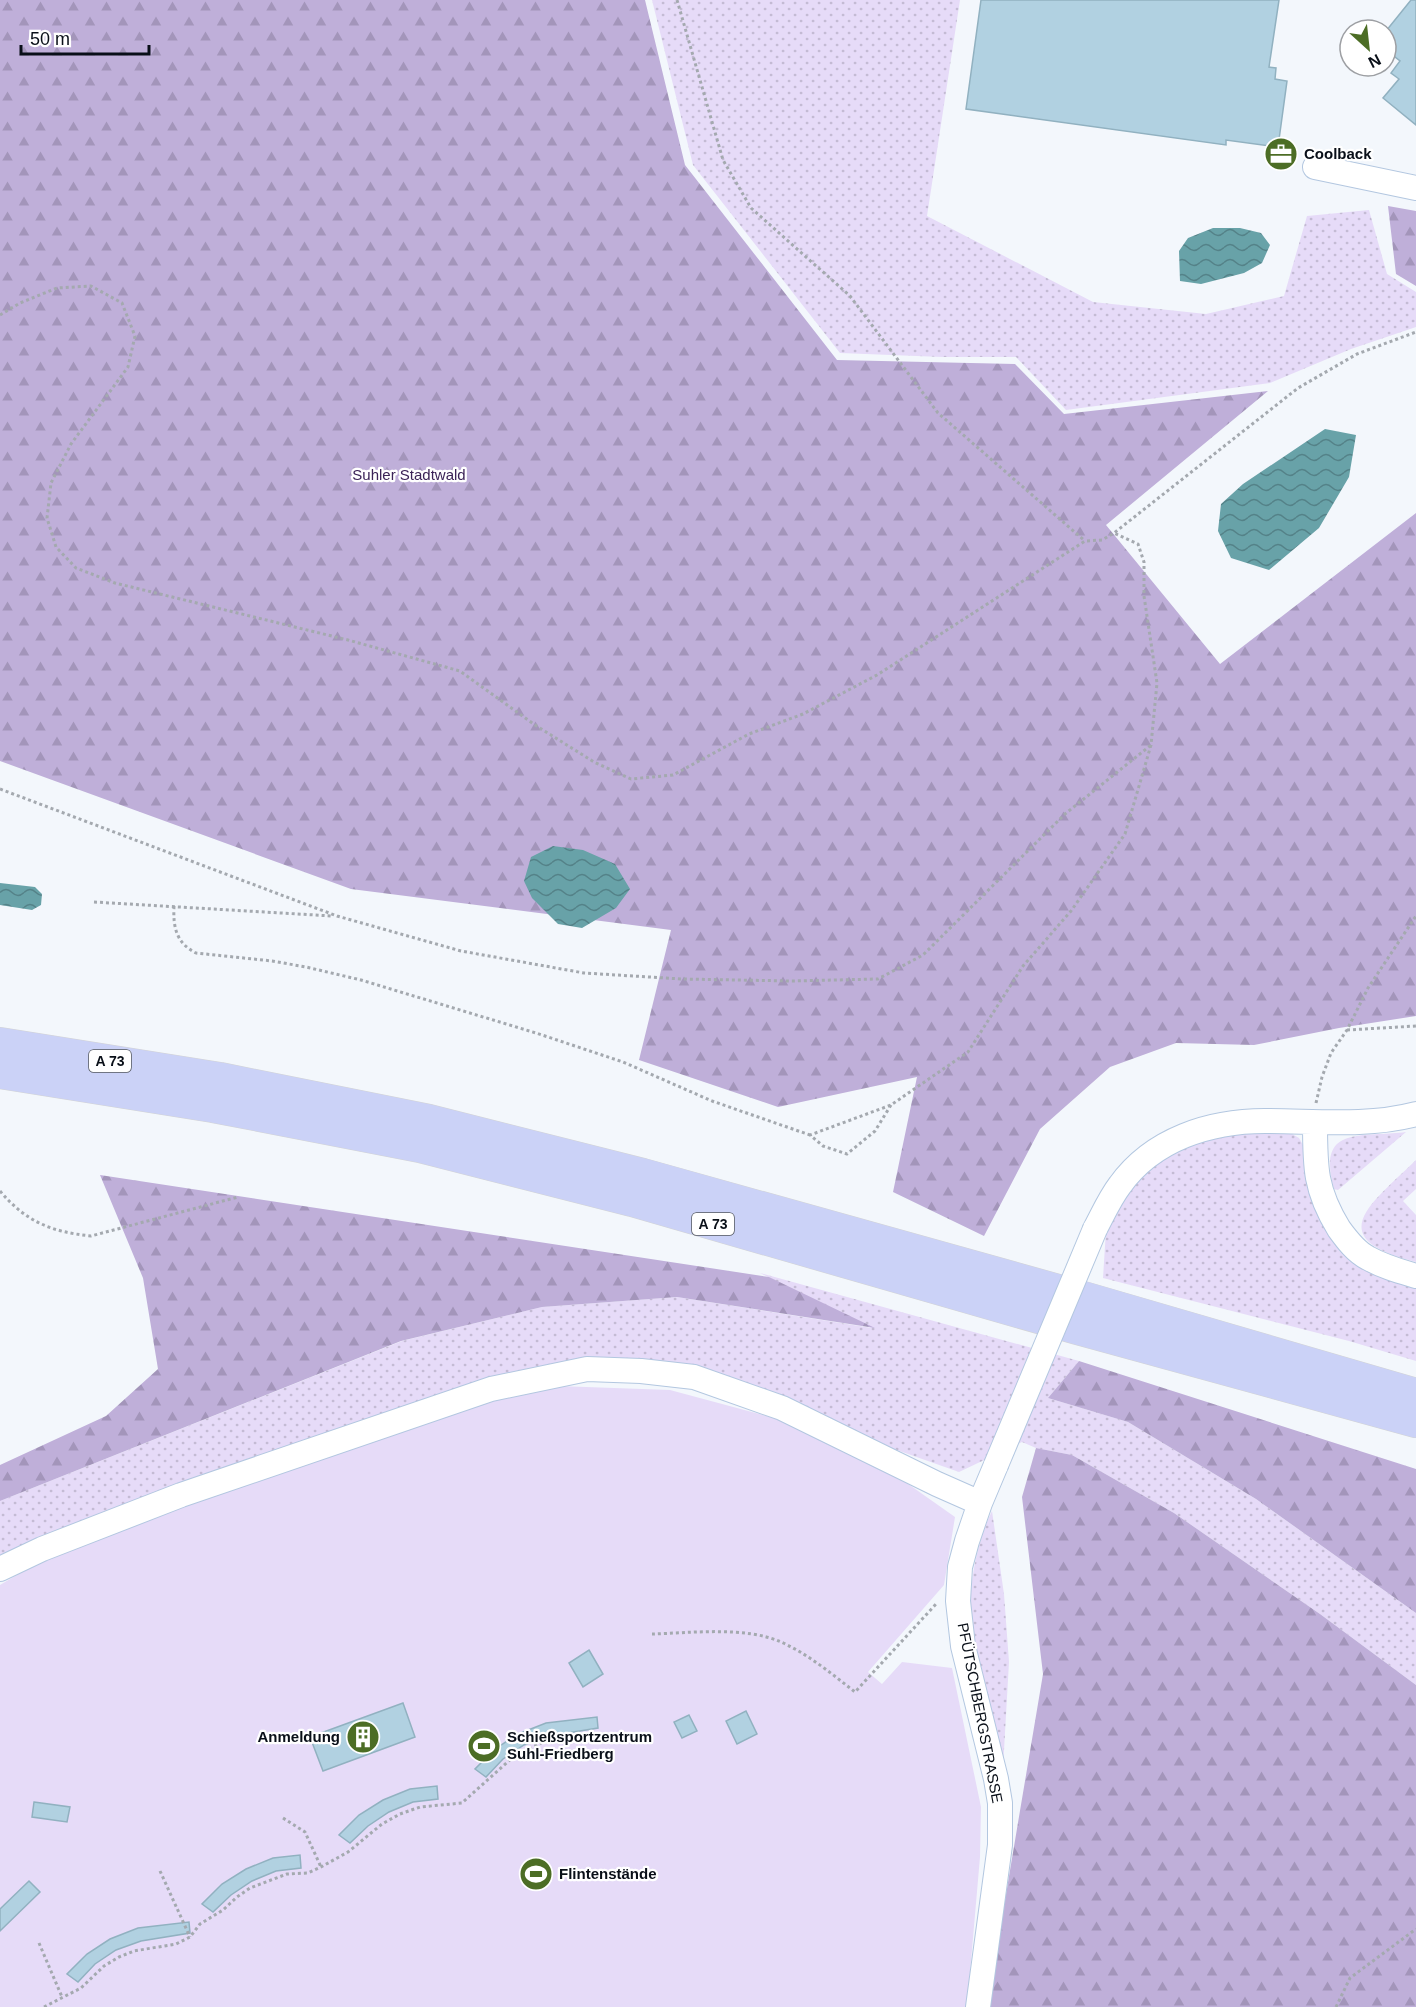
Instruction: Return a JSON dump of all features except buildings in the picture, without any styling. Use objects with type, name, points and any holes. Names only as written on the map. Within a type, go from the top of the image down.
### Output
[{"type":"highway","name":"A 73","points":[[0,1044],[220,1079],[429,1121],[644,1174],[1416,1395]]},
{"type":"highway","name":"A 73","points":[[0,1072],[213,1106],[420,1146],[632,1200],[1077,1328],[1416,1421]]},
{"type":"street","points":[[1315,167],[1416,188]]},
{"type":"street","name":"PFÜTSCHBERGSTRASSE","points":[[978,2007],[1000,1845],[1000,1803],[963,1646],[958,1601],[962,1558],[980,1503],[1095,1229],[1120,1185],[1137,1164],[1157,1149],[1181,1136],[1204,1128],[1237,1123],[1263,1121],[1367,1123],[1416,1114]]},
{"type":"street","points":[[1315,1123],[1315,1162],[1321,1196],[1346,1240],[1366,1257],[1388,1268],[1416,1276]]},
{"type":"street","points":[[0,1569],[42,1549],[181,1495],[491,1389],[587,1369],[641,1371],[694,1377],[782,1408],[980,1503]]},
{"type":"path","points":[[677,0],[723,160],[751,208],[850,296],[938,413],[1085,541]]},
{"type":"path","points":[[0,315],[20,303],[57,288],[91,286],[122,303],[135,336],[128,367],[71,444],[51,483],[47,518],[56,547],[76,568],[115,583],[348,640],[460,671],[535,725],[594,762],[632,779],[673,775],[748,734],[812,709],[877,675],[1085,541],[1102,540],[1114,533],[1298,388],[1357,354],[1416,332]]},
{"type":"path","points":[[810,1135],[891,1105],[968,1052],[1023,966],[1071,911],[1125,834],[1150,745],[1157,683],[1144,596],[1144,562],[1138,544],[1114,533]]},
{"type":"path","points":[[0,789],[337,916],[461,951],[584,973],[682,979],[792,981],[878,979],[923,955],[1065,814],[1150,745]]},
{"type":"path","points":[[94,902],[337,916]]},
{"type":"path","points":[[174,906],[176,934],[188,949],[196,953],[295,965],[361,980],[623,1062],[712,1101],[810,1135],[823,1146],[847,1154],[875,1131],[891,1105]]},
{"type":"path","points":[[1315,1123],[1316,1099],[1331,1053],[1347,1030],[1368,988],[1416,916]]},
{"type":"path","points":[[1347,1030],[1416,1026]]},
{"type":"path","points":[[0,1191],[14,1208],[40,1224],[66,1233],[91,1236],[238,1197]]},
{"type":"path","points":[[652,1634],[701,1633],[760,1636],[799,1651],[855,1692],[931,1609],[959,1584]]},
{"type":"path","points":[[44,2007],[81,1988],[104,1966],[119,1957],[134,1951],[176,1944],[190,1937],[200,1924],[223,1910],[250,1888],[277,1878],[308,1873],[321,1867],[348,1852],[382,1824],[400,1814],[420,1807],[462,1803],[513,1757],[543,1742],[567,1743]]},
{"type":"path","points":[[283,1818],[304,1832],[321,1867]]},
{"type":"path","points":[[160,1871],[190,1937]]},
{"type":"path","points":[[1336,2007],[1350,1978],[1416,1929]]},
{"type":"path","points":[[39,1943],[62,1997]]},
{"type":"shaded area","points":[[652,0],[960,0],[927,216],[1093,302],[1206,314],[1284,296],[1307,216],[1369,210],[1387,274],[1416,292],[1416,327],[1351,349],[1270,383],[1066,410],[1016,357],[840,353],[693,165]]},
{"type":"shaded area","points":[[1285,1130],[1299,1138],[1306,1150],[1314,1203],[1334,1243],[1362,1266],[1416,1283],[1416,1361],[1349,1341],[1103,1278],[1106,1230],[1138,1179],[1177,1149],[1220,1134]]},
{"type":"shaded area","points":[[1406,1132],[1338,1190],[1334,1189],[1330,1168],[1331,1154],[1337,1144],[1347,1138]]},
{"type":"shaded area","points":[[1416,1160],[1416,1189],[1403,1201],[1416,1215],[1416,1262],[1387,1253],[1369,1242],[1362,1231],[1363,1218],[1371,1205]]},
{"type":"shaded area","points":[[760,1273],[1079,1361],[1048,1398],[1128,1422],[1256,1499],[1416,1613],[1416,1685],[1320,1614],[1174,1513],[1072,1455],[1036,1448],[1022,1442],[959,1472],[860,1437],[683,1367],[494,1379],[91,1517],[0,1561],[0,1501],[402,1341],[542,1307],[677,1297],[872,1328]]},
{"type":"shaded area","name":"Schießsportzentrum Suhl-Friedberg","points":[[558,1386],[670,1390],[785,1421],[884,1467],[955,1517],[944,1585],[868,1672],[882,1684],[902,1662],[952,1668],[981,1807],[980,1857],[967,2007],[0,2007],[0,1585],[37,1563],[225,1489],[497,1398]]},
{"type":"shaded area","points":[[992,1511],[1004,1594],[1009,1662],[1003,1768],[973,1637],[970,1610],[971,1585],[976,1559]]},
{"type":"green space","name":"Suhler Stadtwald","points":[[0,0],[645,0],[685,165],[837,360],[1015,364],[1064,414],[1268,391],[1106,525],[1220,664],[1416,513],[1416,1016],[1254,1045],[1176,1043],[1110,1067],[1040,1129],[984,1236],[893,1192],[917,1077],[778,1107],[639,1060],[671,930],[351,889],[0,761]]},
{"type":"green space","points":[[1388,206],[1416,211],[1416,286],[1396,274]]},
{"type":"green space","points":[[100,1175],[769,1277],[875,1328],[677,1297],[542,1307],[401,1341],[0,1501],[0,1465],[106,1416],[158,1369],[143,1278]]},
{"type":"green space","points":[[1079,1361],[1416,1469],[1416,1613],[1256,1499],[1128,1422],[1048,1398]]},
{"type":"green space","points":[[1036,1448],[1072,1455],[1174,1513],[1320,1614],[1416,1685],[1416,2007],[987,2007],[1043,1674],[1022,1497]]},
{"type":"water","points":[[1213,228],[1240,228],[1261,233],[1270,245],[1262,263],[1244,273],[1201,284],[1180,281],[1179,251],[1188,238]]},
{"type":"water","points":[[1325,429],[1356,435],[1349,477],[1319,528],[1269,570],[1231,558],[1218,531],[1221,504],[1243,484]]},
{"type":"water","points":[[553,846],[583,850],[615,864],[630,889],[616,908],[582,928],[558,924],[532,898],[524,881],[531,857]]},
{"type":"water","points":[[0,883],[35,887],[42,894],[41,905],[32,910],[0,905]]},
{"type":"place","name":"Coolback","points":[[1281,154]]},
{"type":"place","name":"Anmeldung","points":[[363,1737]]},
{"type":"place","name":"Schießsportzentrum Suhl-Friedberg","points":[[484,1746]]},
{"type":"place","name":"Flintenstände","points":[[536,1874]]}]
